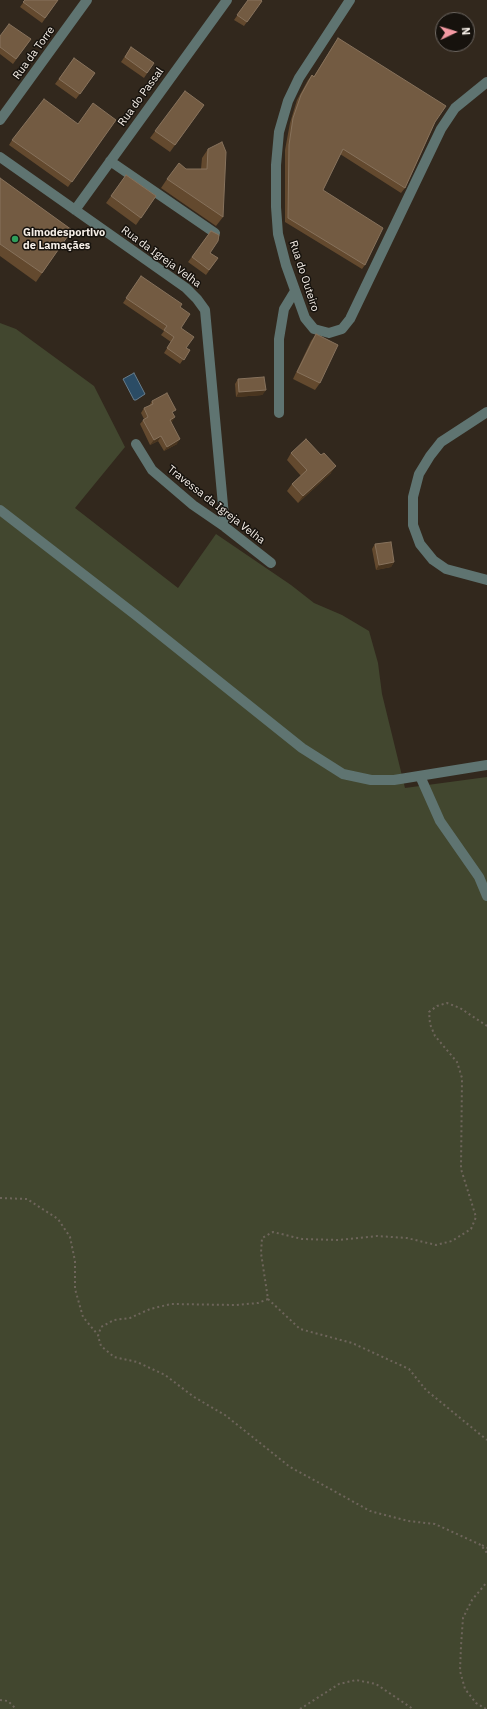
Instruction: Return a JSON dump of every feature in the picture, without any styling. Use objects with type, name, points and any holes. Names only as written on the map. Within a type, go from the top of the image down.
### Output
[{"type":"street","name":"Rua da Torre","points":[[0,120],[87,0]]},
{"type":"street","name":"Rua do Passal","points":[[75,210],[227,0]]},
{"type":"street","name":"Rua do Outeiro","points":[[350,0],[299,78],[288,101],[279,132],[276,193],[278,234],[295,291],[305,318],[314,329],[329,333],[342,329],[350,319],[441,129],[455,108],[487,82]]},
{"type":"street","name":"Rua da Igreja Velha","points":[[0,157],[186,288],[197,298],[205,310],[225,526]]},
{"type":"street","points":[[110,162],[215,232]]},
{"type":"street","points":[[279,413],[279,339],[284,309],[295,291]]},
{"type":"street","points":[[487,412],[441,442],[430,456],[419,474],[413,496],[413,525],[420,544],[433,560],[446,569],[487,580]]},
{"type":"street","name":"Travessa da Igreja Velha","points":[[136,444],[152,470],[193,505],[225,526],[270,563]]},
{"type":"street","points":[[0,510],[137,616],[302,748],[343,774],[371,780],[394,780],[487,765]]},
{"type":"street","points":[[420,776],[440,821],[479,877],[487,896]]},
{"type":"path","points":[[487,1026],[460,1008],[447,1003],[437,1006],[430,1012],[430,1024],[435,1036],[457,1062],[462,1078],[461,1169],[476,1216],[471,1229],[452,1241],[436,1244],[406,1238],[377,1236],[339,1240],[302,1240],[273,1232],[262,1238],[261,1253],[268,1299],[300,1328],[352,1343],[409,1369],[426,1390],[487,1440]]},
{"type":"path","points":[[0,1198],[27,1199],[58,1219],[70,1237],[75,1261],[75,1289],[83,1317],[98,1336],[101,1346],[114,1357],[137,1362],[165,1375],[194,1397],[225,1415],[290,1467],[370,1511],[408,1521],[435,1524],[487,1548]]},
{"type":"path","points":[[98,1336],[101,1327],[114,1320],[130,1318],[150,1309],[171,1304],[236,1305],[258,1303],[268,1299]]},
{"type":"path","points":[[481,1545],[487,1553]]},
{"type":"path","points":[[486,1709],[476,1703],[464,1689],[460,1671],[463,1618],[472,1600],[487,1582]]},
{"type":"path","points":[[300,1709],[339,1684],[356,1680],[376,1684],[413,1709]]},
{"type":"path","points":[[0,1700],[8,1701],[16,1709]]},
{"type":"green space","points":[[0,323],[16,329],[94,386],[125,447],[75,508],[178,588],[216,534],[291,585],[314,603],[342,615],[369,631],[378,663],[382,694],[405,788],[487,777],[487,1709],[0,1709]]},
{"type":"water","points":[[134,373],[145,394],[136,400],[134,400],[123,379]]},
{"type":"building","points":[[25,0],[58,0],[45,18],[23,2]]},
{"type":"building","points":[[248,0],[262,1],[247,22],[237,15]]},
{"type":"building","points":[[9,24],[31,39],[16,59],[0,47],[0,36]]},
{"type":"building","points":[[338,38],[446,106],[435,122],[405,188],[343,149],[323,190],[383,228],[365,265],[288,218],[289,145],[293,118],[301,95],[312,75],[314,77]]},
{"type":"building","points":[[131,47],[154,63],[147,73],[125,57]]},
{"type":"building","points":[[74,58],[95,73],[80,94],[59,79]]},
{"type":"building","points":[[185,91],[204,105],[175,145],[155,131]]},
{"type":"building","points":[[44,99],[78,124],[93,103],[116,120],[72,182],[12,140]]},
{"type":"building","points":[[222,142],[226,152],[223,217],[167,179],[179,163],[186,169],[207,169],[208,149]]},
{"type":"building","points":[[126,175],[156,196],[141,218],[111,196]]},
{"type":"building","points":[[0,178],[72,230],[42,273],[0,244]]},
{"type":"building","points":[[211,231],[219,235],[218,241],[210,253],[218,258],[209,270],[192,257]]},
{"type":"building","points":[[141,276],[182,304],[180,307],[190,314],[181,328],[194,337],[186,348],[190,350],[184,360],[167,348],[174,337],[164,330],[167,326],[126,298]]},
{"type":"building","points":[[316,334],[338,345],[320,383],[297,372]]},
{"type":"building","points":[[264,377],[266,390],[239,392],[238,379]]},
{"type":"building","points":[[167,393],[176,410],[172,412],[175,417],[170,420],[180,439],[167,447],[161,436],[154,440],[143,420],[148,417],[144,408],[153,404],[152,401]]},
{"type":"building","points":[[306,439],[321,455],[324,453],[336,466],[303,496],[292,484],[307,470],[291,453]]},
{"type":"building","points":[[391,542],[394,562],[379,565],[375,544]]},
{"type":"place","name":"Gimodesportivo de Lamaçães","points":[[15,239]]}]
